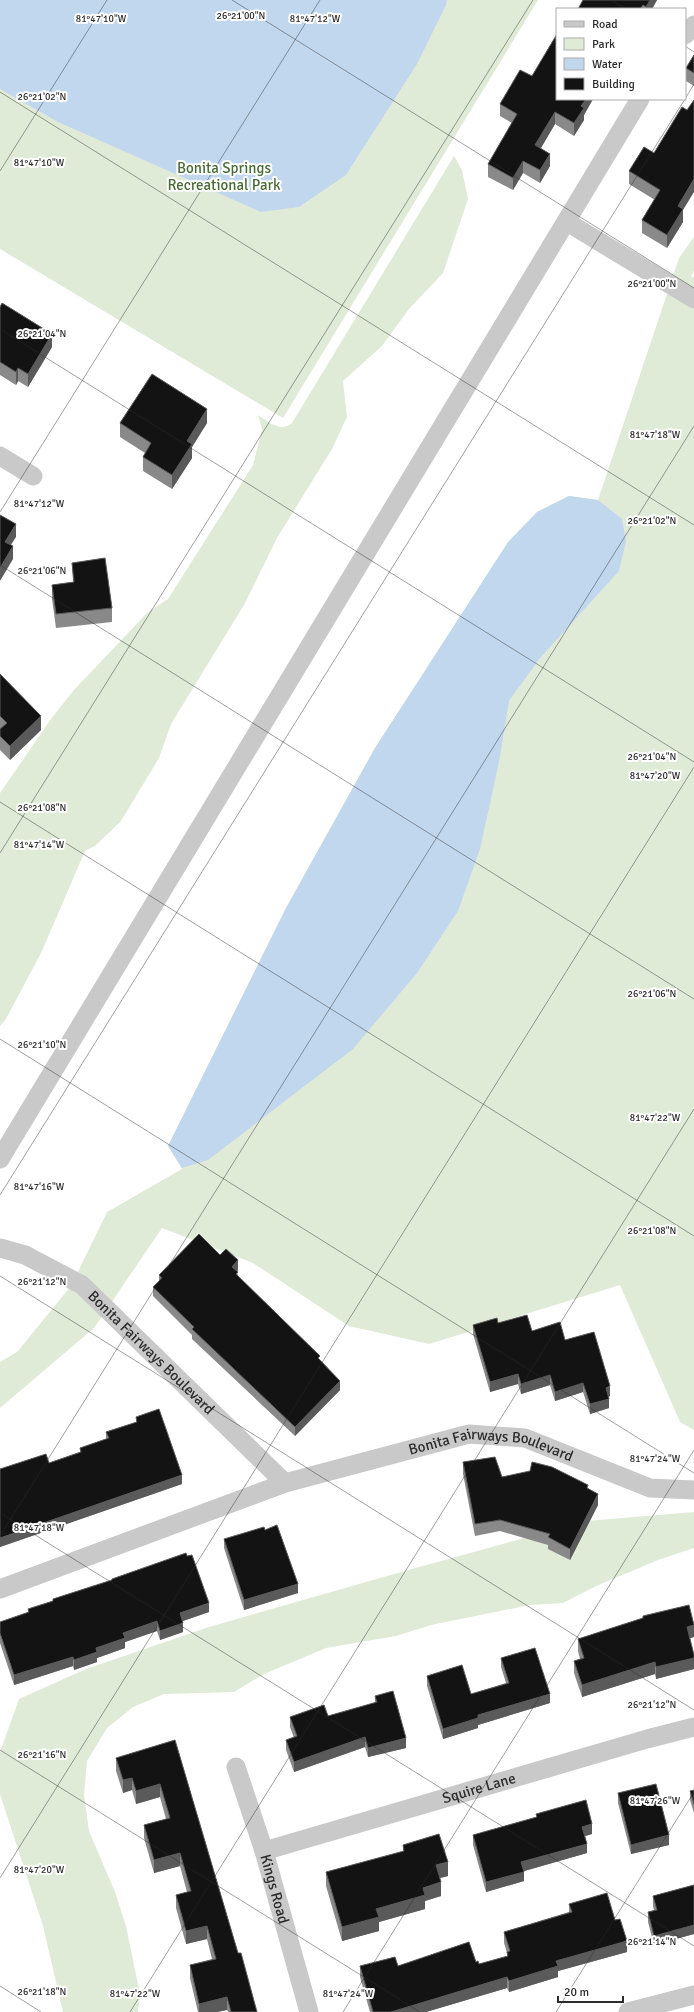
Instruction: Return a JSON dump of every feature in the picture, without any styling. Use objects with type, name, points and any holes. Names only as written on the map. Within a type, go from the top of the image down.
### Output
[{"type":"street","points":[[686,34],[694,25]]},
{"type":"street","points":[[0,1159],[639,100]]},
{"type":"street","points":[[567,222],[694,299]]},
{"type":"street","points":[[0,456],[34,476]]},
{"type":"street","name":"Bonita Fairways Boulevard","points":[[0,1248],[25,1255],[82,1285],[285,1483]]},
{"type":"street","name":"Bonita Fairways Boulevard","points":[[0,1589],[4,1586],[285,1483],[469,1434],[525,1438],[650,1488],[694,1490]]},
{"type":"street","name":"Squire Lane","points":[[264,1851],[463,1792],[694,1727]]},
{"type":"street","name":"Kings Road","points":[[236,1768],[264,1851],[310,2012]]},
{"type":"street","points":[[628,2012],[694,1995]]},
{"type":"green space","name":"Bonita Springs Recreational Park","points":[[0,0],[538,0],[283,418],[0,249]]},
{"type":"green space","points":[[454,156],[462,170],[468,199],[443,273],[409,309],[382,346],[343,381],[347,417],[332,449],[277,538],[244,605],[171,724],[159,758],[121,821],[95,846],[85,851],[42,951],[6,1019],[0,1026],[0,793],[51,719],[73,691],[148,612],[168,599],[253,465],[262,429],[258,415],[279,427],[288,426],[292,423]]},
{"type":"green space","points":[[694,237],[694,271],[691,276],[694,277],[694,1430],[680,1422],[620,1285],[429,1344],[349,1326],[253,1263],[162,1228],[94,1328],[0,1408],[0,1362],[17,1352],[71,1286],[107,1212],[182,1169],[168,1146],[286,908],[375,748],[508,543],[537,512],[569,496],[598,500],[679,258]]},
{"type":"green space","points":[[694,1512],[694,1548],[658,1560],[596,1586],[563,1603],[530,1605],[431,1625],[396,1636],[326,1648],[264,1674],[234,1692],[164,1694],[133,1707],[107,1728],[87,1761],[84,1795],[89,1831],[115,1892],[126,1926],[140,1994],[138,2012],[63,2012],[43,1926],[0,1794],[0,1752],[19,1699],[86,1669],[209,1627],[394,1574],[586,1521]]},
{"type":"water","points":[[0,0],[447,0],[446,5],[417,64],[346,175],[299,207],[261,212],[58,122],[0,89]]},
{"type":"water","points":[[569,496],[598,500],[622,519],[626,541],[619,571],[540,658],[509,701],[499,762],[480,849],[458,911],[417,973],[353,1049],[208,1160],[182,1168],[168,1146],[286,908],[375,748],[508,542],[537,512]]},
{"type":"building","points":[[583,0],[650,0],[646,7],[643,5],[641,8],[579,8]]},
{"type":"building","points":[[556,36],[556,100],[585,100],[581,106],[584,108],[574,123],[555,112],[535,145],[550,154],[540,170],[523,161],[513,178],[488,164],[517,114],[500,104],[520,70],[532,76]]},
{"type":"building","points":[[694,55],[694,73],[686,68]]},
{"type":"building","points":[[694,100],[694,179],[678,206],[683,209],[667,235],[642,220],[660,190],[629,171],[644,147],[654,153],[682,107],[687,110]]},
{"type":"building","points":[[2,303],[52,334],[28,374],[18,368],[16,372],[0,362],[0,307]]},
{"type":"building","points":[[152,374],[207,409],[187,441],[192,444],[172,475],[143,457],[151,443],[120,423]]},
{"type":"building","points":[[0,515],[16,524],[5,542],[13,546],[0,568]]},
{"type":"building","points":[[105,558],[112,608],[56,614],[52,585],[74,582],[72,563]]},
{"type":"building","points":[[0,674],[41,716],[10,746],[0,736],[0,729],[7,723],[0,716]]},
{"type":"building","points":[[199,1234],[220,1255],[226,1249],[238,1260],[232,1267],[238,1272],[236,1274],[320,1356],[318,1358],[340,1381],[295,1427],[192,1329],[194,1327],[153,1287],[162,1278],[159,1275]]},
{"type":"building","points":[[527,1315],[532,1331],[560,1322],[565,1340],[594,1332],[610,1386],[606,1388],[609,1399],[590,1404],[583,1383],[555,1392],[550,1375],[521,1384],[518,1374],[490,1382],[473,1325],[497,1318],[498,1323]]},
{"type":"building","points":[[159,1409],[182,1475],[0,1538],[0,1469],[46,1454],[49,1463],[81,1452],[80,1448],[109,1438],[106,1432],[137,1422],[136,1417]]},
{"type":"building","points":[[495,1457],[502,1477],[530,1471],[532,1462],[552,1467],[588,1485],[587,1488],[598,1494],[570,1549],[548,1537],[550,1534],[500,1520],[475,1524],[463,1462]]},
{"type":"building","points":[[277,1525],[298,1584],[244,1600],[224,1539],[264,1527],[265,1530]]},
{"type":"building","points":[[186,1553],[187,1556],[192,1555],[209,1603],[180,1613],[183,1623],[160,1631],[157,1621],[123,1633],[125,1638],[96,1648],[97,1652],[74,1660],[73,1657],[14,1675],[0,1633],[0,1622],[29,1612],[28,1609],[53,1601],[53,1599],[112,1580]]},
{"type":"building","points":[[689,1605],[694,1625],[687,1627],[694,1658],[656,1667],[655,1662],[582,1685],[574,1661],[584,1658],[578,1639],[643,1618],[643,1616]]},
{"type":"building","points":[[535,1648],[550,1694],[478,1715],[478,1718],[443,1729],[427,1676],[462,1665],[471,1694],[509,1683],[501,1658]]},
{"type":"building","points":[[393,1691],[406,1738],[368,1748],[365,1737],[294,1762],[286,1740],[297,1736],[290,1717],[324,1705],[328,1716],[377,1702],[375,1696]]},
{"type":"building","points":[[175,1740],[238,1953],[241,1953],[257,2012],[231,2012],[227,1997],[199,2004],[190,1965],[216,1959],[207,1926],[186,1931],[176,1895],[191,1891],[180,1853],[154,1860],[144,1825],[170,1818],[160,1784],[136,1791],[132,1778],[123,1780],[116,1758]]},
{"type":"building","points":[[656,1784],[669,1835],[631,1845],[618,1793]]},
{"type":"building","points":[[694,1790],[694,1804],[690,1791]]},
{"type":"building","points":[[586,1800],[592,1824],[582,1827],[587,1844],[521,1862],[524,1872],[486,1882],[473,1835],[537,1817],[536,1814]]},
{"type":"building","points":[[439,1834],[448,1862],[436,1865],[441,1882],[423,1888],[425,1895],[376,1909],[379,1917],[342,1927],[326,1872],[404,1851],[403,1845]]},
{"type":"building","points":[[694,1885],[694,1925],[654,1936],[648,1912],[657,1910],[653,1896]]},
{"type":"building","points":[[607,1893],[615,1920],[620,1919],[627,1941],[556,1961],[558,1966],[509,1981],[507,1977],[391,2012],[373,2012],[360,1966],[395,1957],[398,1966],[469,1942],[476,1962],[478,1961],[479,1964],[508,1956],[507,1952],[510,1951],[504,1932],[572,1912],[569,1904]]}]
